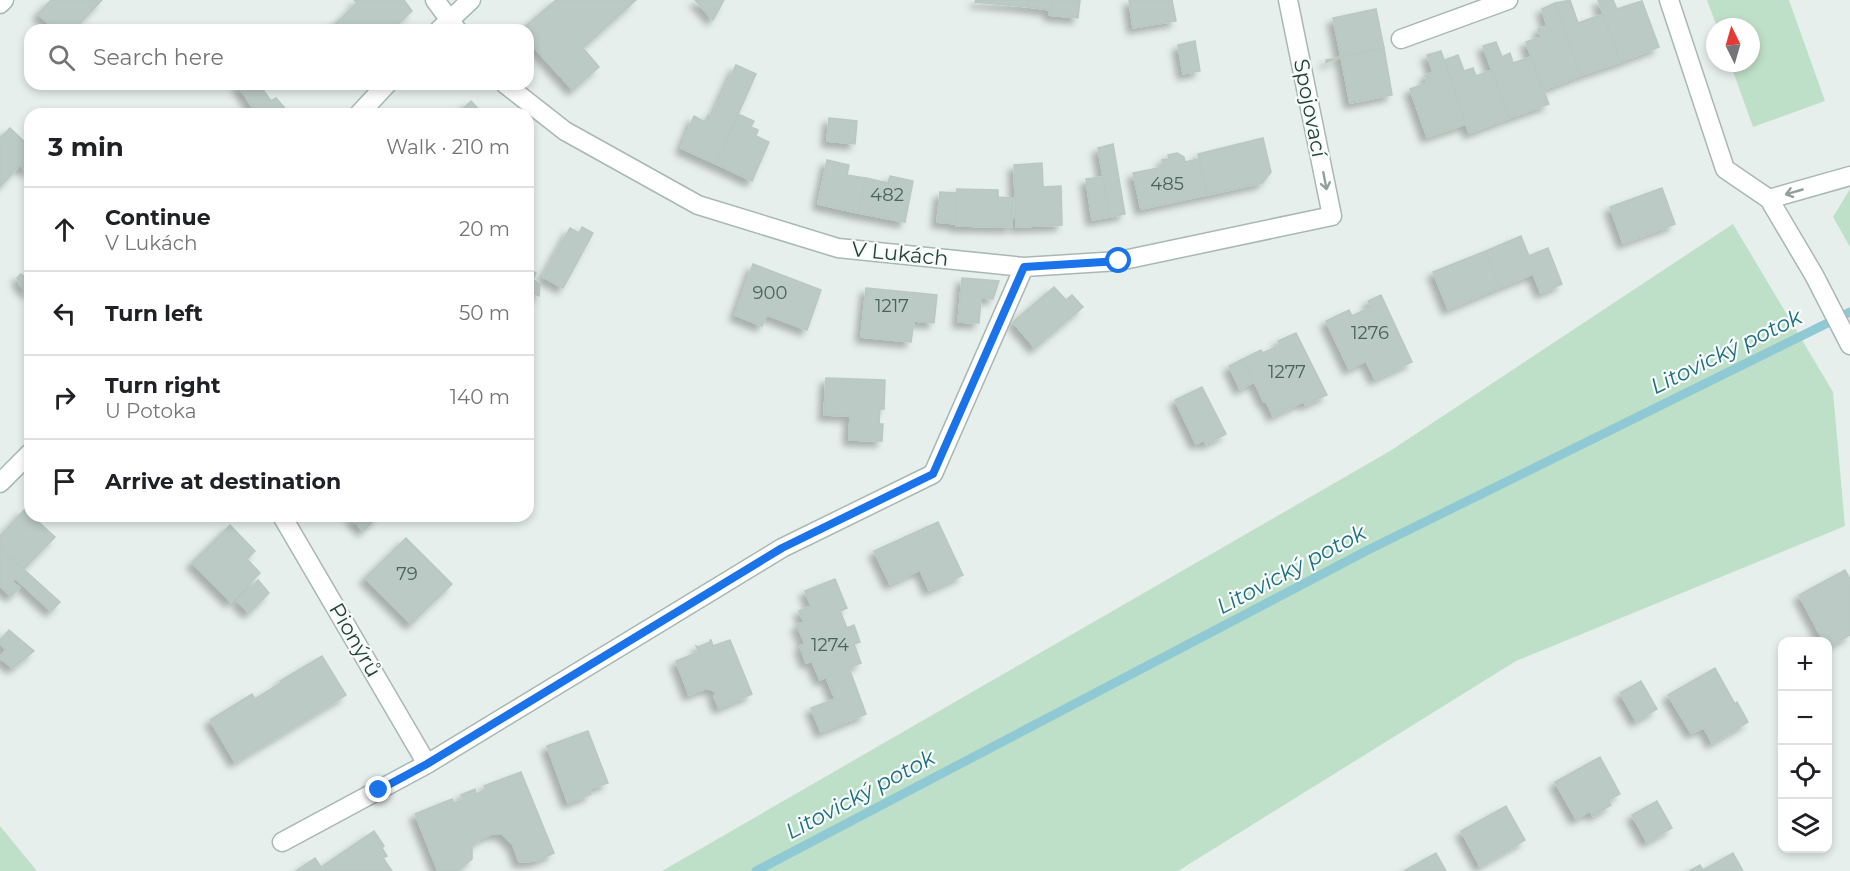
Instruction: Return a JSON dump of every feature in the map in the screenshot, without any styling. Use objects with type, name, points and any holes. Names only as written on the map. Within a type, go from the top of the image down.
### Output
[{"type":"street","points":[[0,4],[4,0]]},
{"type":"street","points":[[435,0],[447,24]]},
{"type":"street","points":[[450,24],[471,0]]},
{"type":"street","name":"Spojovací","points":[[1288,0],[1332,216]]},
{"type":"street","points":[[1401,39],[1508,0]]},
{"type":"street","points":[[1669,0],[1725,170],[1769,198],[1814,275],[1850,345]]},
{"type":"street","points":[[364,108],[381,90]]},
{"type":"street","name":"V Lukách","points":[[513,90],[565,131],[698,205],[838,248],[1024,267],[1119,261],[1332,216]]},
{"type":"street","points":[[1769,198],[1850,176]]},
{"type":"street","points":[[282,842],[427,764],[782,548],[933,474],[1024,267]]},
{"type":"street","points":[[0,483],[24,459]]},
{"type":"street","name":"Pionýrů","points":[[286,522],[427,764]]},
{"type":"green space","points":[[1707,0],[1789,0],[1825,101],[1753,127],[1733,72],[1760,72],[1760,18],[1714,18]]},
{"type":"green space","points":[[1850,189],[1850,247],[1833,217]]},
{"type":"green space","points":[[1733,224],[1833,392],[1845,526],[1516,661],[1178,871],[662,871],[1390,451]]},
{"type":"green space","points":[[0,826],[37,871],[0,871]]},
{"type":"building","points":[[51,0],[102,0],[80,24],[49,24],[38,14]]},
{"type":"building","points":[[354,0],[404,0],[412,11],[398,24],[335,24],[357,3]]},
{"type":"building","points":[[556,0],[636,0],[583,48],[599,67],[573,90],[534,48],[534,24],[528,24]]},
{"type":"building","points":[[695,0],[724,0],[713,20]]},
{"type":"building","points":[[976,0],[1029,0],[1029,7],[975,2]]},
{"type":"building","points":[[1029,0],[1052,0],[1050,10],[1029,7]]},
{"type":"building","points":[[1052,0],[1080,0],[1078,18],[1049,15]]},
{"type":"building","points":[[1129,0],[1172,0],[1176,21],[1133,28]]},
{"type":"building","points":[[1570,0],[1578,23],[1603,14],[1620,62],[1581,75],[1555,3]]},
{"type":"building","points":[[1598,0],[1613,0],[1617,9],[1642,1],[1659,47],[1620,62]]},
{"type":"building","points":[[1555,3],[1581,75],[1543,90],[1526,42],[1541,37],[1538,29],[1547,26],[1542,9]]},
{"type":"building","points":[[1376,9],[1384,48],[1341,57],[1333,18]]},
{"type":"building","points":[[1195,41],[1200,71],[1183,74],[1178,45]]},
{"type":"building","points":[[1496,42],[1502,57],[1510,53],[1513,63],[1531,57],[1549,104],[1509,118],[1483,46]]},
{"type":"building","points":[[1384,48],[1392,95],[1350,103],[1341,57],[1326,63],[1326,60]]},
{"type":"building","points":[[1441,51],[1466,124],[1427,137],[1410,89],[1427,83],[1425,76],[1433,72],[1427,55]]},
{"type":"building","points":[[1458,55],[1464,71],[1473,68],[1476,76],[1492,70],[1509,118],[1469,133],[1445,60]]},
{"type":"building","points":[[736,65],[756,74],[716,164],[681,148],[694,116],[705,122],[708,115],[712,117]]},
{"type":"building","points":[[241,90],[263,90],[271,101],[276,98],[285,108],[253,108]]},
{"type":"building","points":[[471,101],[477,108],[463,108]]},
{"type":"building","points":[[738,114],[754,121],[751,127],[758,130],[756,136],[769,142],[752,181],[716,164]]},
{"type":"building","points":[[829,118],[857,121],[855,144],[827,141]]},
{"type":"building","points":[[10,128],[24,141],[24,168],[20,165],[0,187],[0,138]]},
{"type":"building","points":[[1263,138],[1271,172],[1262,183],[1207,195],[1198,154]]},
{"type":"building","points":[[1113,144],[1125,214],[1110,217],[1098,148]]},
{"type":"building","points":[[1177,153],[1184,157],[1185,162],[1199,159],[1207,195],[1141,209],[1133,173],[1163,167],[1162,160],[1169,159],[1168,155]]},
{"type":"building","points":[[827,160],[849,165],[847,175],[866,178],[858,213],[818,204]]},
{"type":"building","points":[[1042,163],[1043,187],[1061,186],[1062,225],[1016,227],[1014,165]]},
{"type":"building","points":[[890,176],[913,181],[905,222],[858,213],[866,178],[888,183]]},
{"type":"building","points":[[1103,177],[1110,217],[1092,220],[1086,179]]},
{"type":"building","points":[[1662,188],[1675,224],[1623,243],[1610,207]]},
{"type":"building","points":[[957,189],[998,190],[998,197],[1013,198],[1012,227],[956,226]]},
{"type":"building","points":[[940,192],[957,193],[956,224],[937,222]]},
{"type":"building","points":[[582,227],[593,233],[563,288],[543,277],[570,228],[579,233]]},
{"type":"building","points":[[1521,236],[1529,256],[1548,248],[1562,284],[1541,293],[1533,274],[1500,287],[1486,251]]},
{"type":"building","points":[[1486,251],[1500,287],[1448,309],[1433,272]]},
{"type":"building","points":[[753,264],[821,290],[807,330],[767,315],[762,326],[735,315]]},
{"type":"building","points":[[21,274],[24,276],[24,289],[17,278]]},
{"type":"building","points":[[962,278],[999,281],[993,299],[981,298],[979,323],[958,322]]},
{"type":"building","points":[[534,281],[540,284],[539,296],[534,294]]},
{"type":"building","points":[[1054,287],[1066,300],[1072,295],[1083,307],[1035,348],[1013,322]]},
{"type":"building","points":[[866,288],[937,295],[934,323],[914,321],[911,342],[861,337]]},
{"type":"building","points":[[1381,295],[1412,362],[1375,379],[1366,361],[1349,369],[1326,321],[1349,310],[1352,316],[1371,307],[1368,301]]},
{"type":"building","points":[[1296,333],[1327,395],[1305,405],[1304,401],[1273,416],[1243,359],[1261,350],[1263,353],[1280,345],[1278,341]]},
{"type":"building","points":[[1243,359],[1254,382],[1240,389],[1229,366]]},
{"type":"building","points":[[826,378],[885,380],[884,409],[880,409],[879,424],[883,424],[882,441],[849,440],[850,416],[824,415]]},
{"type":"building","points":[[1202,387],[1226,434],[1206,444],[1204,440],[1196,444],[1175,400]]},
{"type":"building","points":[[24,510],[24,522],[39,522],[55,537],[24,569],[0,548],[0,536]]},
{"type":"building","points":[[355,522],[373,522],[363,531]]},
{"type":"building","points":[[938,522],[963,575],[929,590],[920,570],[890,584],[874,551]]},
{"type":"building","points":[[230,525],[255,551],[247,559],[260,573],[231,602],[192,563]]},
{"type":"building","points":[[406,538],[452,584],[411,624],[365,578]]},
{"type":"building","points":[[0,548],[60,602],[51,611],[15,578],[12,582],[20,588],[11,596],[0,586]]},
{"type":"building","points":[[1845,570],[1850,579],[1850,635],[1832,645],[1832,637],[1821,637],[1799,595]]},
{"type":"building","points":[[835,579],[847,608],[840,611],[847,628],[854,625],[860,642],[854,644],[861,663],[849,668],[866,714],[821,732],[811,708],[835,699],[826,677],[820,680],[812,661],[806,663],[800,646],[805,644],[797,625],[804,622],[799,611],[811,606],[805,591]]},
{"type":"building","points":[[258,580],[269,593],[249,613],[237,601]]},
{"type":"building","points":[[9,630],[34,651],[13,668],[0,658],[6,650],[0,644],[0,640]]},
{"type":"building","points":[[710,640],[713,646],[730,640],[752,694],[719,708],[714,697],[716,692],[707,688],[689,695],[676,661],[699,652],[696,646],[710,642]]},
{"type":"building","points":[[322,656],[346,695],[235,762],[210,720],[252,694],[255,699]]},
{"type":"building","points":[[1715,668],[1748,722],[1712,743],[1704,728],[1691,733],[1668,695]]},
{"type":"building","points":[[1641,681],[1657,709],[1636,721],[1620,693]]},
{"type":"building","points":[[588,731],[608,783],[589,789],[591,794],[568,803],[547,746]]},
{"type":"building","points":[[1600,757],[1620,794],[1608,800],[1611,805],[1593,816],[1590,811],[1576,819],[1555,782]]},
{"type":"building","points":[[521,772],[554,853],[536,861],[519,862],[513,845],[502,834],[491,834],[472,846],[472,859],[459,870],[438,871],[415,814],[452,799],[454,803],[463,800],[461,795],[475,789],[476,794],[486,790],[484,786]]},
{"type":"building","points":[[1657,801],[1672,828],[1647,842],[1632,815]]},
{"type":"building","points":[[1506,806],[1525,840],[1480,866],[1461,831]]},
{"type":"building","points":[[374,831],[384,846],[382,848],[387,856],[383,858],[392,871],[296,871],[315,858],[321,867]]},
{"type":"building","points":[[1436,853],[1446,871],[1404,871]]},
{"type":"building","points":[[1733,853],[1743,871],[1689,871],[1700,865],[1703,870]]},
{"type":"waterway","name":"Litovický potok","points":[[756,871],[1368,550],[1850,312]]},
{"type":"route","points":[[379,790],[427,764],[782,548],[933,474],[1024,267],[1119,261]]}]
